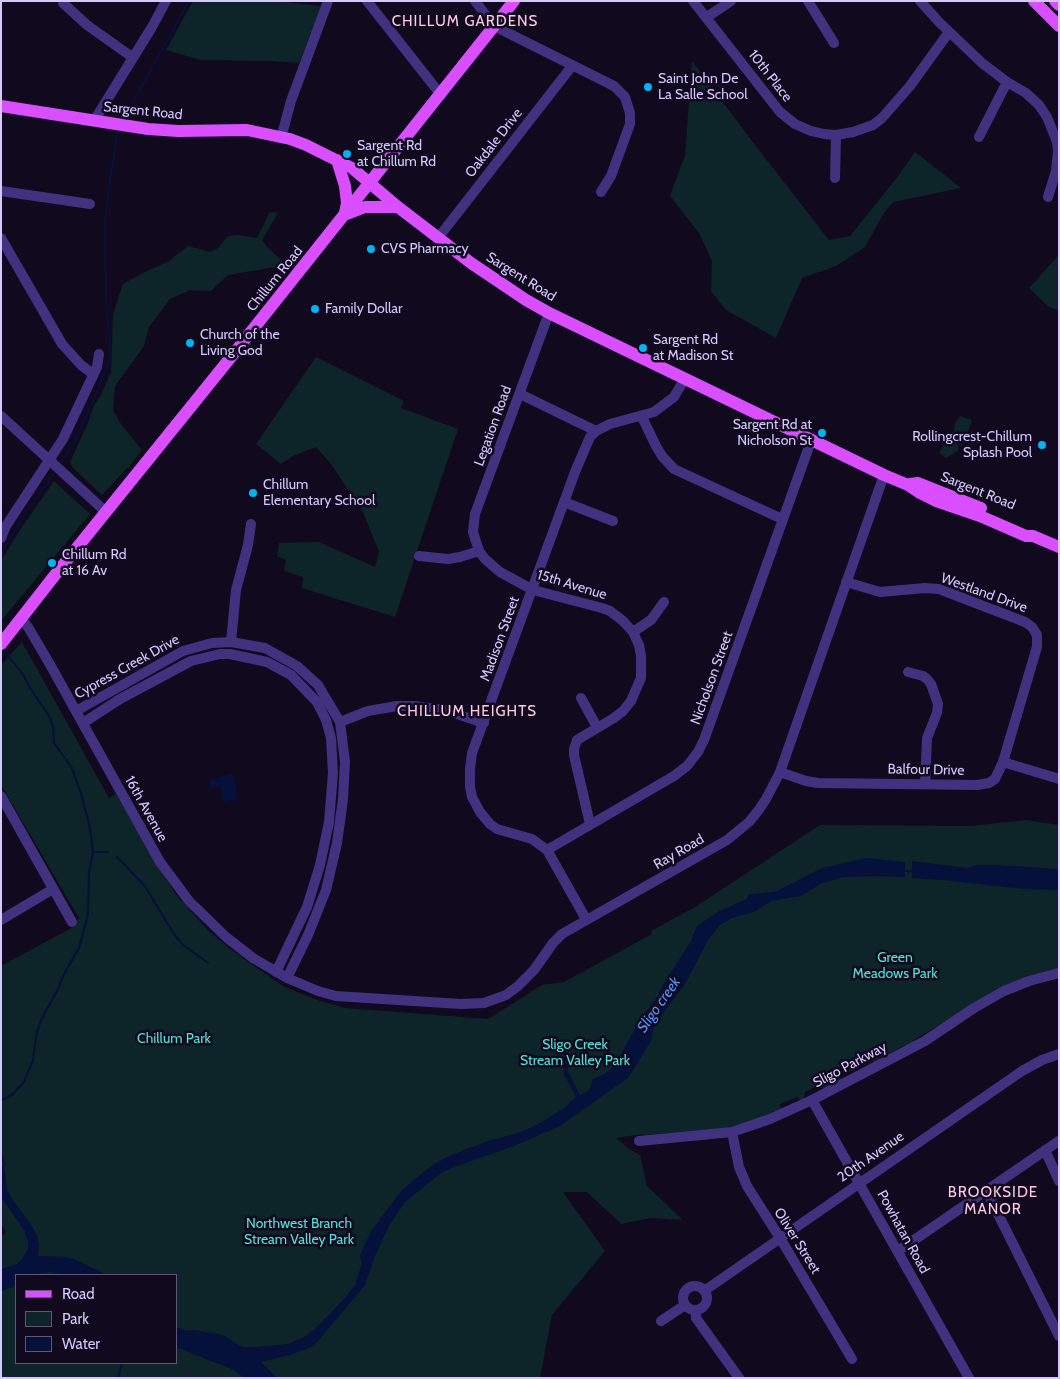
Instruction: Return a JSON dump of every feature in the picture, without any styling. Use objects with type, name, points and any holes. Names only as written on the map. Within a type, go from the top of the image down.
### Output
[{"type":"main road","name":"Chillum Road","points":[[2,643],[514,1]]},
{"type":"main road","points":[[1034,1],[1059,26]]},
{"type":"main road","points":[[1054,1],[1059,5]]},
{"type":"main road","name":"Sargent Road","points":[[1,106],[122,126],[178,131],[247,130],[306,145],[352,168],[398,208],[438,238],[497,281],[549,313],[684,380],[884,475],[908,485],[918,483],[971,504],[1026,527],[1032,536],[1059,547]]},
{"type":"main road","points":[[338,160],[346,186],[347,203],[344,216]]},
{"type":"main road","points":[[344,216],[352,211],[365,208],[398,208]]},
{"type":"street","points":[[94,121],[166,1]]},
{"type":"street","points":[[281,138],[291,101],[328,1]]},
{"type":"street","points":[[368,1],[440,95]]},
{"type":"street","points":[[475,1],[494,26],[618,89],[625,97],[629,107],[629,130],[608,181],[601,192]]},
{"type":"street","name":"10th Place","points":[[694,1],[784,115],[795,124],[811,131],[836,135],[874,125],[888,113],[949,32]]},
{"type":"street","points":[[707,17],[731,1]]},
{"type":"street","points":[[808,1],[834,43]]},
{"type":"street","points":[[920,1],[982,63],[1007,82],[1026,93],[1044,112],[1052,126],[1059,151],[1056,171],[1048,197]]},
{"type":"street","points":[[1043,11],[1054,1]]},
{"type":"street","points":[[63,3],[93,30],[132,57]]},
{"type":"street","name":"Oakdale Drive","points":[[438,238],[572,66]]},
{"type":"street","points":[[978,137],[1007,82]]},
{"type":"street","points":[[835,178],[836,135]]},
{"type":"street","points":[[1,191],[90,204]]},
{"type":"street","points":[[1,238],[62,344],[81,366],[93,374]]},
{"type":"street","name":"Legation Road","points":[[479,551],[473,532],[476,514],[549,313]]},
{"type":"street","points":[[1,538],[4,524],[55,466],[66,433],[98,364],[99,354]]},
{"type":"street","points":[[520,394],[596,430],[610,424],[654,412],[668,402],[684,380]]},
{"type":"street","points":[[1,416],[106,512]]},
{"type":"street","points":[[642,416],[662,456],[674,469],[782,519]]},
{"type":"street","name":"Madison Street","points":[[586,919],[546,850],[532,839],[498,829],[485,819],[472,798],[470,769],[472,753],[584,448],[596,430]]},
{"type":"street","name":"Nicholson Street","points":[[546,850],[674,776],[687,766],[698,752],[704,740],[811,441]]},
{"type":"street","name":"Ray Road","points":[[287,978],[318,991],[346,998],[484,1004],[500,998],[518,986],[534,970],[557,938],[586,919],[727,840],[749,822],[766,799],[780,772],[884,475]]},
{"type":"street","points":[[564,502],[613,521]]},
{"type":"street","points":[[231,642],[234,605],[251,524]]},
{"type":"street","points":[[419,556],[448,559],[479,551]]},
{"type":"street","name":"15th Avenue","points":[[479,551],[500,572],[533,590],[602,608],[623,621],[633,632]]},
{"type":"street","name":"Westland Drive","points":[[846,582],[880,592],[925,588],[939,589],[1025,622],[1032,627],[1037,635],[1037,647],[1003,762]]},
{"type":"street","points":[[590,824],[574,749],[578,740],[614,718],[631,701],[641,678],[639,644],[633,632],[651,620],[664,602]]},
{"type":"street","name":"16th Avenue","points":[[21,619],[33,635],[160,862],[178,887],[199,913],[218,930],[246,953],[287,978]]},
{"type":"street","name":"Cypress Creek Drive","points":[[76,711],[183,650],[212,644],[231,642],[266,648],[298,666],[318,685],[340,722],[345,762],[343,799],[337,843],[326,890],[318,912],[287,978]]},
{"type":"street","name":"Cypress Creek Drive","points":[[83,723],[120,699],[191,661],[220,654],[252,658],[273,665],[290,675],[316,702],[326,720],[331,738],[333,773],[329,822],[320,865],[307,907],[276,972]]},
{"type":"street","points":[[908,672],[927,679],[931,684],[938,704],[937,713],[926,745],[925,784]]},
{"type":"street","points":[[581,698],[597,727]]},
{"type":"street","points":[[340,722],[368,711],[397,706],[414,706],[445,710],[484,723]]},
{"type":"street","points":[[1003,762],[1059,779]]},
{"type":"street","name":"Balfour Drive","points":[[780,772],[818,783],[985,784],[998,776],[1003,762]]},
{"type":"street","points":[[1,796],[4,810],[72,922]]},
{"type":"street","points":[[1,920],[53,888]]},
{"type":"street","name":"Sligo Parkway","points":[[639,1141],[732,1132],[762,1122],[812,1100],[925,1041],[974,1008],[1004,991],[1029,981],[1059,973]]},
{"type":"street","name":"20th Avenue","points":[[704,1291],[1022,1071],[1042,1060],[1059,1054]]},
{"type":"street","name":"Powhatan Road","points":[[812,1100],[968,1378]]},
{"type":"street","name":"Oliver Street","points":[[732,1132],[740,1167],[747,1186],[852,1359]]},
{"type":"street","points":[[898,1251],[1059,1141]]},
{"type":"street","points":[[1045,1150],[1059,1181]]},
{"type":"street","points":[[986,1190],[1059,1336]]},
{"type":"street","points":[[698,1287],[704,1291],[706,1301],[703,1307],[696,1310],[690,1309],[685,1305],[683,1298],[688,1288],[698,1287]]},
{"type":"street","points":[[661,1321],[685,1305]]},
{"type":"street","points":[[696,1310],[696,1318],[739,1378]]},
{"type":"green space","points":[[193,1],[277,1],[321,6],[299,63],[201,60],[166,50]]},
{"type":"green space","points":[[692,61],[829,240],[850,236],[915,152],[961,188],[893,202],[884,213],[865,247],[836,266],[802,278],[776,338],[726,310],[711,291],[712,261],[699,233],[670,196],[685,155]]},
{"type":"green space","points":[[270,212],[278,213],[262,240],[282,261],[281,266],[228,275],[211,291],[190,290],[170,299],[149,327],[144,346],[115,386],[113,410],[121,424],[142,450],[102,495],[73,468],[70,462],[94,405],[101,395],[111,372],[113,314],[123,284],[169,261],[188,246],[210,252],[218,248],[228,236],[239,235],[257,238]]},
{"type":"green space","points":[[1058,256],[1059,310],[1049,307],[1029,288]]},
{"type":"green space","points":[[316,357],[404,401],[401,408],[458,429],[395,617],[302,588],[303,577],[284,571],[286,560],[277,556],[279,543],[319,542],[375,567],[379,552],[363,512],[331,464],[316,447],[293,456],[281,464],[256,444]]},
{"type":"green space","points":[[960,416],[972,420],[965,440],[958,445],[958,451],[946,458],[939,453],[948,437],[954,432],[955,423]]},
{"type":"green space","points":[[54,481],[90,514],[1,621],[1,561]]},
{"type":"green space","points":[[22,642],[109,798],[116,794],[154,861],[177,896],[208,930],[230,949],[283,986],[320,1001],[346,1008],[488,1019],[542,985],[564,982],[652,934],[651,931],[695,907],[820,825],[970,826],[1026,820],[1059,825],[1059,969],[941,1027],[939,1025],[914,1040],[915,1043],[907,1049],[905,1045],[879,1058],[880,1062],[875,1064],[873,1061],[840,1076],[842,1080],[824,1089],[820,1085],[805,1092],[804,1099],[800,1101],[798,1097],[780,1104],[781,1110],[740,1125],[725,1128],[643,1134],[616,1138],[640,1155],[647,1186],[683,1220],[651,1218],[621,1224],[587,1192],[563,1192],[605,1251],[552,1315],[540,1378],[1,1378],[1,1236],[6,1233],[1,1223],[1,966],[75,926],[79,918],[1,785],[1,665]]},
{"type":"water","points":[[233,774],[238,799],[223,802],[220,786],[210,788],[209,780]]},
{"type":"water","points":[[866,858],[905,862],[905,877],[843,877],[822,883],[801,896],[771,901],[756,911],[732,918],[720,925],[708,940],[685,984],[659,1019],[653,1030],[651,1041],[628,1078],[560,1126],[514,1146],[441,1173],[405,1202],[389,1226],[375,1256],[365,1285],[314,1346],[290,1355],[261,1362],[277,1378],[244,1378],[234,1370],[178,1348],[178,1328],[186,1331],[195,1330],[223,1335],[242,1347],[288,1344],[302,1338],[315,1329],[355,1285],[362,1263],[360,1256],[363,1248],[372,1230],[402,1190],[431,1166],[449,1156],[488,1141],[518,1133],[537,1125],[564,1108],[576,1097],[564,1075],[563,1058],[568,1058],[568,1071],[580,1095],[589,1090],[593,1079],[607,1073],[616,1063],[641,1018],[657,997],[691,941],[697,926],[719,911],[747,899],[749,894],[775,892],[822,868]]},
{"type":"water","points":[[912,861],[966,868],[979,865],[997,865],[1059,869],[1059,890],[1023,889],[912,878]]},
{"type":"water","points":[[4,1164],[7,1190],[37,1235],[39,1244],[38,1256],[74,1259],[105,1274],[60,1274],[50,1272],[15,1274],[15,1286],[1,1291],[1,1269],[17,1264],[22,1259],[28,1249],[28,1242],[24,1230],[1,1197],[1,1168]]},
{"type":"waterway","points":[[123,120],[189,1]]},
{"type":"waterway","points":[[59,466],[74,442],[86,417],[109,361],[105,225],[117,136],[120,129]]},
{"type":"waterway","points":[[1,557],[19,523],[55,472]]},
{"type":"waterway","points":[[1,651],[10,658],[22,673],[49,716],[53,727],[54,743],[72,768],[81,793],[90,828],[93,852],[89,873],[88,914],[79,948],[41,1020],[36,1036],[33,1060],[24,1082],[12,1095],[1,1100]]},
{"type":"waterway","points":[[93,852],[108,852]]},
{"type":"waterway","points":[[117,857],[144,885],[174,934],[183,945],[208,963]]},
{"type":"waterway","name":"Sligo creek","points":[[904,871],[914,872]]},
{"type":"waterway","points":[[1,1152],[4,1164]]},
{"type":"waterway","points":[[118,1378],[122,1364]]},
{"type":"place","name":"Saint John De La Salle School","points":[[648,87]]},
{"type":"place","name":"Sargent Rd at Chillum Rd","points":[[347,154]]},
{"type":"place","name":"CVS Pharmacy","points":[[371,249]]},
{"type":"place","name":"Family Dollar","points":[[315,309]]},
{"type":"place","name":"Church of the Living God","points":[[190,343]]},
{"type":"place","name":"Sargent Rd at Madison St","points":[[643,348]]},
{"type":"place","name":"Sargent Rd at Nicholson St","points":[[822,433]]},
{"type":"place","name":"Rollingcrest-Chillum Splash Pool","points":[[1042,445]]},
{"type":"place","name":"Chillum Elementary School","points":[[253,493]]},
{"type":"place","name":"Chillum Rd at 16 Av","points":[[52,563]]},
{"type":"district","name":"CHILLUM GARDENS","points":[[465,22]]},
{"type":"district","name":"CHILLUM HEIGHTS","points":[[467,712]]},
{"type":"district","name":"BROOKSIDE MANOR","points":[[993,1202]]},
{"type":"park label","name":"Green Meadows Park","points":[[895,966]]},
{"type":"park label","name":"Chillum Park","points":[[174,1039]]},
{"type":"park label","name":"Sligo Creek Stream Valley Park","points":[[575,1054]]},
{"type":"park label","name":"Northwest Branch Stream Valley Park","points":[[299,1232]]}]
